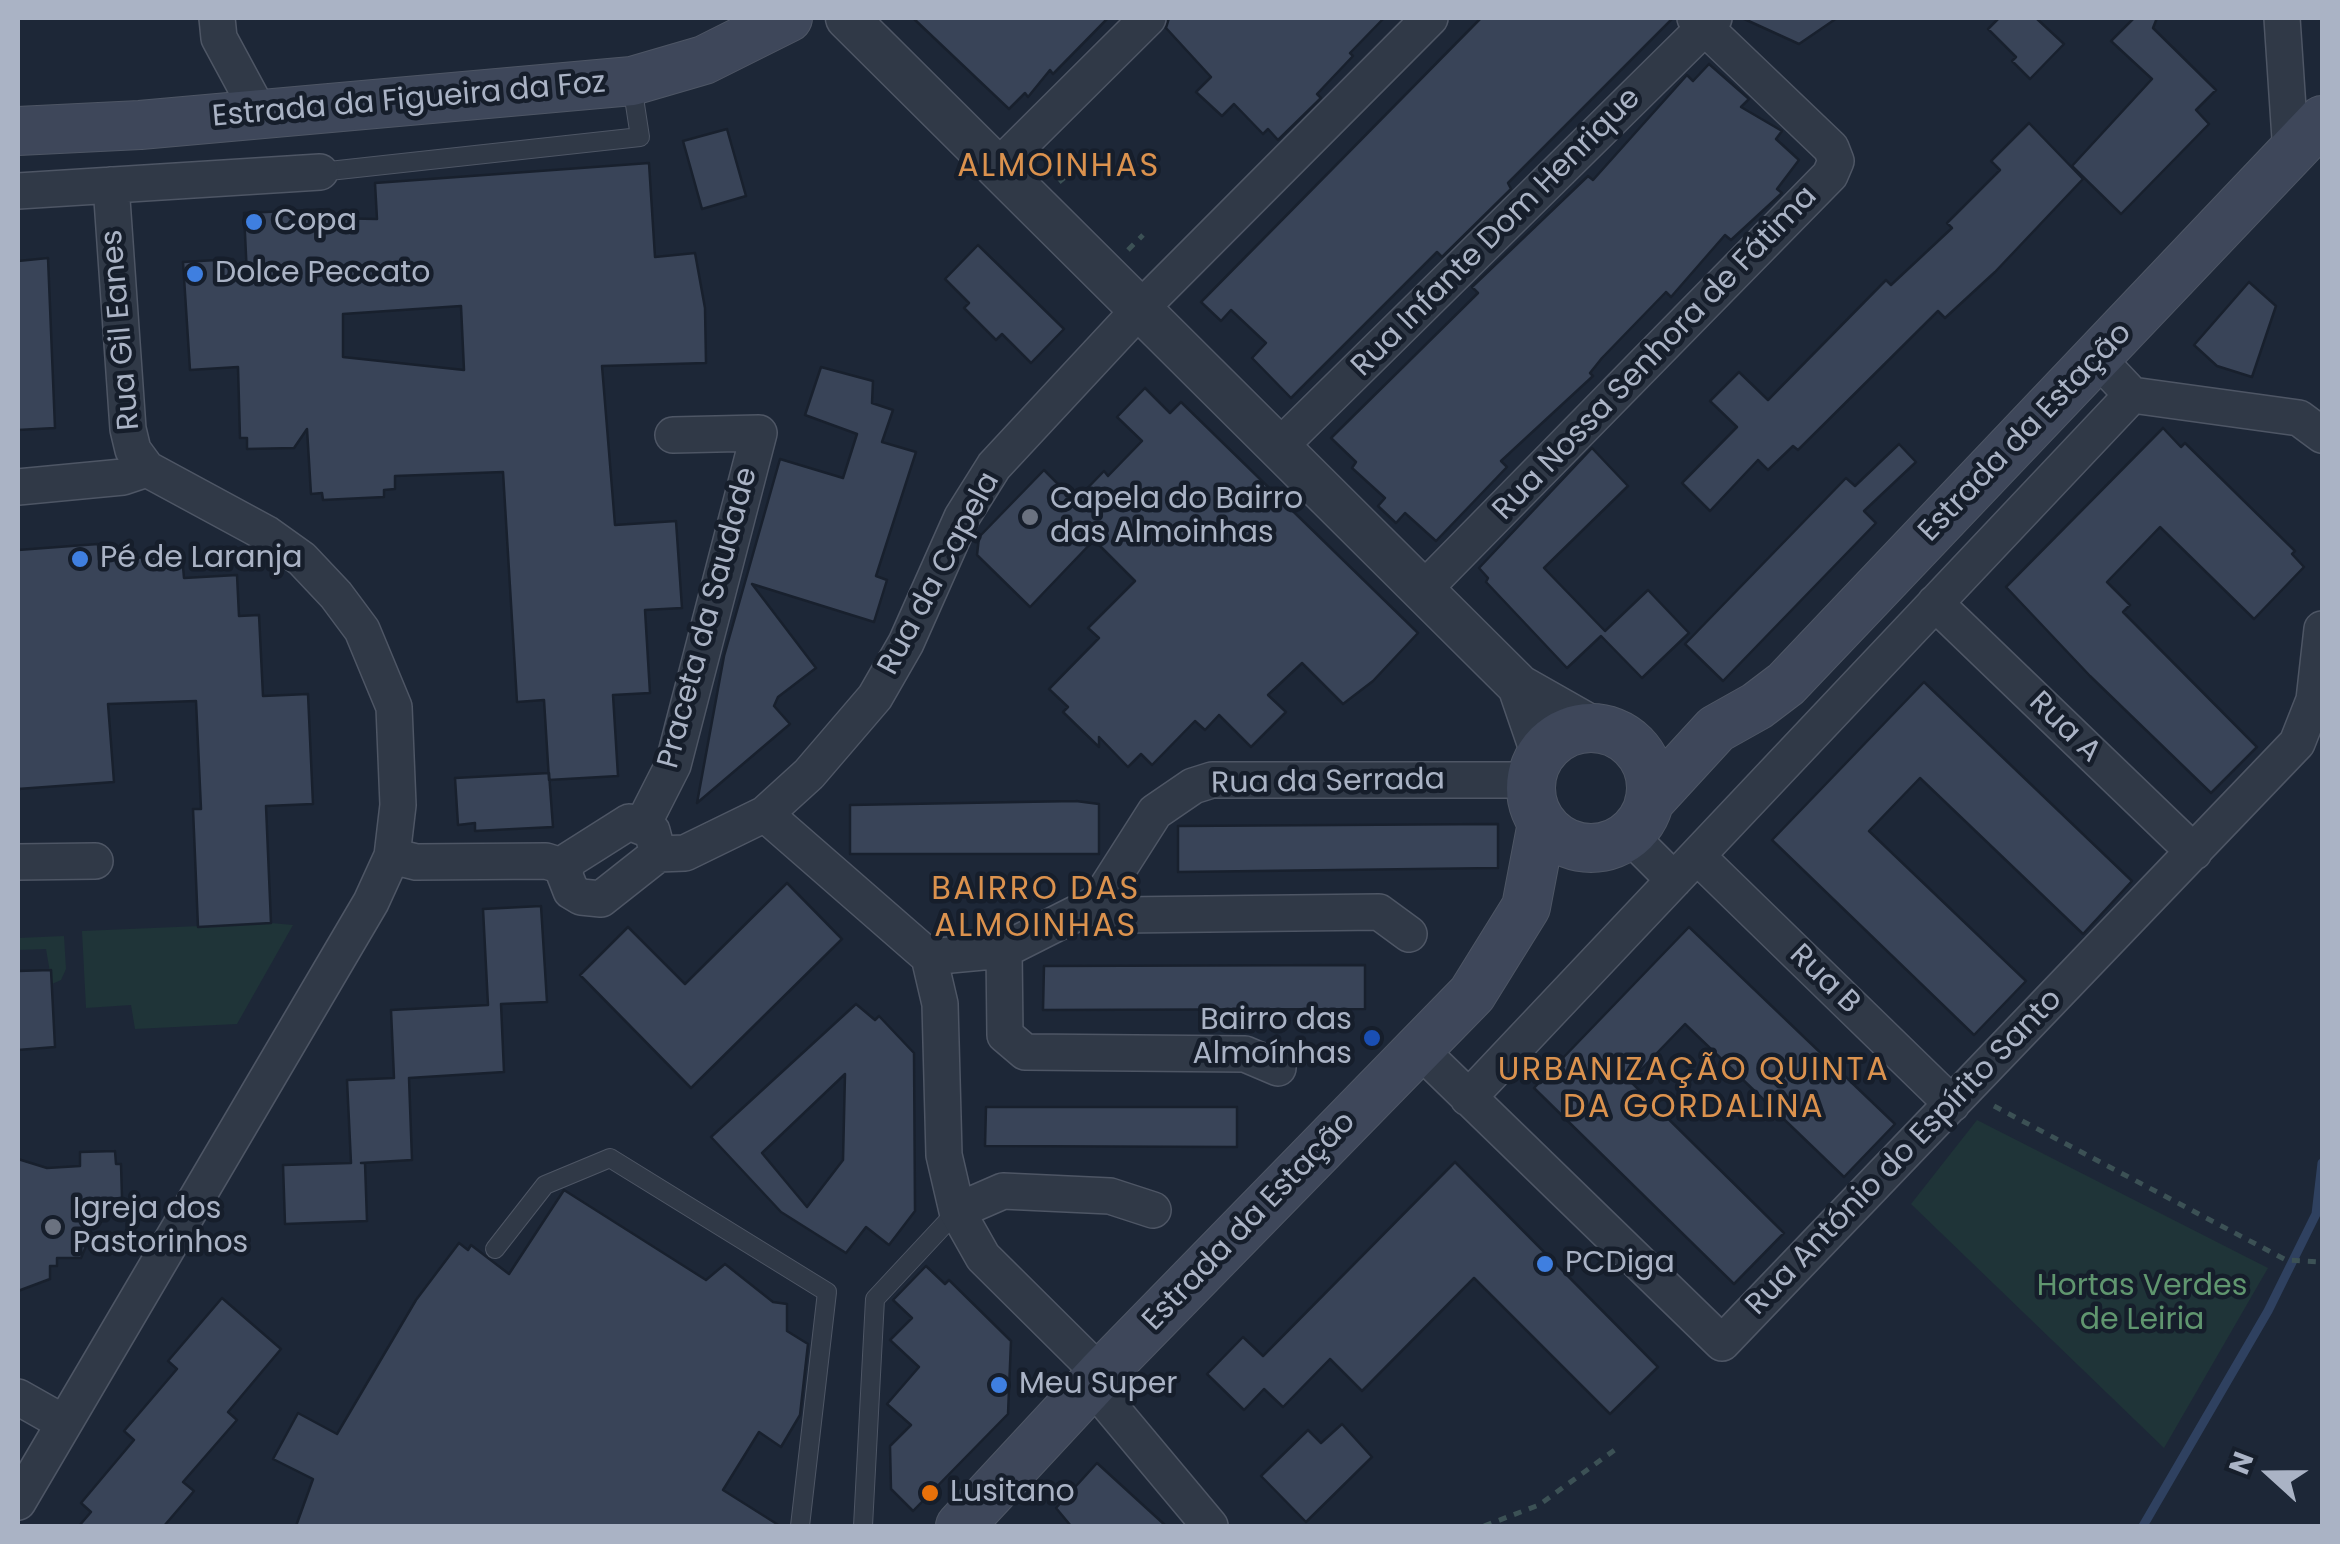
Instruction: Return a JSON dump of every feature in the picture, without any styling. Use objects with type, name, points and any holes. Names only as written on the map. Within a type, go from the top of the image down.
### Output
[{"type":"main road","name":"Estrada da Figueira da Foz","points":[[40,130],[140,125],[632,81],[704,60],[788,18]]},
{"type":"main road","name":"Estrada da Estação","points":[[960,1526],[1096,1380],[1472,994],[1526,907],[1622,828],[1716,729],[1786,684],[2307,137]]},
{"type":"main road","name":"Estrada da Estação","points":[[1526,907],[1539,785],[1563,735],[1716,729]]},
{"type":"main road","points":[[1539,785],[1570,844],[1622,828],[1645,762],[1633,745],[1605,731]]},
{"type":"street","points":[[218,18],[219,38],[260,114]]},
{"type":"street","points":[[998,167],[1148,18]]},
{"type":"street","name":"Rua da Capela","points":[[565,867],[618,825],[685,853],[765,814],[809,774],[874,697],[906,643],[962,517],[994,466],[1140,309],[1430,18]]},
{"type":"street","points":[[2282,18],[2307,137]]},
{"type":"street","points":[[858,21],[998,167],[1520,686],[1605,731]]},
{"type":"street","name":"Rua Infante Dom Henrique","points":[[1279,447],[1705,21]]},
{"type":"street","name":"Rua Nossa Senhora de Fátima","points":[[1423,590],[1830,175],[1836,161],[1831,148],[1705,21]]},
{"type":"street","name":"Rua Gil Eanes","points":[[140,125],[136,156],[111,186],[128,430],[133,450],[146,469]]},
{"type":"street","name":"Rua Gil Eanes","points":[[40,130],[66,149],[75,162],[111,186]]},
{"type":"street","points":[[18,191],[320,172]]},
{"type":"street","points":[[2098,359],[2132,395],[2299,418],[2322,435]]},
{"type":"street","points":[[1468,1098],[2132,395]]},
{"type":"street","name":"Praceta da Saudade","points":[[650,839],[759,434],[673,435]]},
{"type":"street","points":[[18,487],[122,478],[146,469],[267,534],[302,560],[362,630],[394,707],[398,805],[392,856],[371,902],[18,1502]]},
{"type":"street","name":"Rua A","points":[[1935,603],[2194,852]]},
{"type":"street","name":"Rua António do Espírito Santo","points":[[1419,1049],[1722,1342],[2298,743],[2314,700],[2322,629]]},
{"type":"street","points":[[1520,686],[1539,785]]},
{"type":"street","name":"Rua da Serrada","points":[[1103,891],[1155,812],[1172,796],[1212,780],[1539,785]]},
{"type":"street","points":[[765,814],[920,949],[940,1004],[944,1155],[957,1211],[983,1256],[1096,1380],[1210,1526]]},
{"type":"street","name":"Rua B","points":[[1622,828],[1686,868],[1958,1097]]},
{"type":"street","points":[[392,856],[416,862],[546,861],[565,867],[572,891],[592,901],[648,866],[650,839]]},
{"type":"street","points":[[18,862],[95,861]]},
{"type":"street","points":[[920,949],[1004,950],[1103,891],[1122,915],[1379,912],[1410,934]]},
{"type":"street","points":[[1004,950],[1005,1036],[1024,1052],[1244,1054],[1278,1068]]},
{"type":"street","points":[[957,1211],[1003,1192],[1110,1196],[1154,1210]]},
{"type":"street","points":[[18,1397],[64,1423]]},
{"type":"lane","points":[[320,172],[640,137],[632,81]]},
{"type":"lane","points":[[496,1250],[545,1185],[610,1158],[827,1292],[800,1526]]},
{"type":"lane","points":[[863,1526],[875,1299],[957,1211]]},
{"type":"path","points":[[1059,182],[1074,168]]},
{"type":"path","points":[[1127,251],[1143,236]]},
{"type":"path","points":[[1958,1097],[2286,1260],[2322,1262]]},
{"type":"path","points":[[1484,1526],[1538,1505],[1620,1446]]},
{"type":"green space","points":[[293,925],[237,1024],[135,1029],[131,1005],[86,1008],[82,931]]},
{"type":"green space","points":[[64,936],[66,969],[61,980],[52,984],[46,949],[18,950],[18,938]]},
{"type":"green space","name":"Hortas Verdes de Leiria","points":[[1977,1120],[2268,1268],[2164,1448],[1911,1204]]},
{"type":"building","points":[[913,18],[1108,18],[1053,74],[1050,70],[1028,97],[1025,93],[1009,109]]},
{"type":"building","points":[[1169,18],[1384,18],[1317,94],[1321,98],[1278,140],[1268,129],[1263,134],[1234,104],[1222,116],[1196,92],[1211,77],[1166,28]]},
{"type":"building","points":[[1481,18],[1673,18],[1508,183],[1511,189],[1442,257],[1437,252],[1291,398],[1252,358],[1266,343],[1231,310],[1221,321],[1201,302]]},
{"type":"building","points":[[1742,18],[1837,18],[1799,44]]},
{"type":"building","points":[[1999,18],[2036,18],[2064,44],[2030,79],[2012,61],[2016,57],[1988,29]]},
{"type":"building","points":[[2134,18],[2157,18],[2153,28],[2216,90],[2196,110],[2209,124],[2121,214],[2072,166],[2152,79],[2111,41]]},
{"type":"building","points":[[1709,64],[1749,99],[1741,107],[1782,131],[1776,139],[1799,160],[1777,189],[1782,193],[1731,240],[1725,235],[1671,297],[1666,292],[1602,358],[1590,373],[1593,376],[1501,461],[1507,467],[1436,541],[1405,513],[1396,523],[1378,506],[1385,498],[1352,468],[1356,462],[1331,438],[1478,293],[1472,287],[1588,176],[1593,180],[1687,75],[1693,81]]},
{"type":"building","points":[[2029,123],[2083,179],[1995,272],[1945,318],[1938,311],[1798,450],[1793,446],[1768,470],[1758,460],[1710,511],[1682,483],[1737,427],[1710,401],[1739,372],[1768,400],[1886,280],[1891,285],[1952,228],[1947,223],[2000,170],[1991,161]]},
{"type":"building","points":[[727,129],[746,196],[702,209],[683,141]]},
{"type":"building","points":[[649,163],[655,257],[695,253],[705,308],[706,363],[602,366],[615,525],[676,521],[682,608],[645,610],[650,693],[613,695],[618,776],[549,780],[544,700],[517,702],[503,472],[395,476],[395,489],[384,490],[384,497],[323,500],[322,493],[311,494],[307,429],[294,448],[247,449],[247,438],[240,438],[238,367],[190,370],[183,262],[233,259],[247,276],[244,213],[329,209],[329,218],[377,219],[375,183]],"holes":[[[461,306],[464,370],[343,357],[343,314]]]},
{"type":"building","points":[[978,245],[1064,329],[1031,363],[1002,334],[996,340],[964,308],[969,303],[945,279]]},
{"type":"building","points":[[48,258],[55,428],[18,430],[18,261]]},
{"type":"building","points":[[2249,282],[2276,306],[2252,377],[2217,366],[2194,345]]},
{"type":"building","points":[[821,367],[873,381],[872,403],[893,410],[882,442],[916,452],[876,576],[887,580],[874,622],[752,584],[816,668],[778,697],[774,706],[790,724],[697,803],[724,656],[780,459],[843,478],[857,434],[805,415]]},
{"type":"building","points":[[1145,388],[1170,413],[1181,402],[1418,633],[1373,681],[1343,704],[1302,663],[1268,695],[1286,712],[1251,747],[1219,715],[1205,730],[1195,721],[1152,765],[1141,754],[1128,767],[1099,737],[1099,747],[1063,712],[1068,707],[1049,689],[1099,638],[1088,628],[1135,581],[1094,540],[1030,607],[977,555],[979,537],[1044,470],[1075,501],[1104,471],[1108,476],[1142,441],[1117,417]]},
{"type":"building","points":[[2163,428],[2181,447],[2185,443],[2295,551],[2292,554],[2304,567],[2254,619],[2160,527],[2107,582],[2130,605],[2123,612],[2257,747],[2211,793],[2090,676],[2006,587]]},
{"type":"building","points":[[1899,444],[1916,462],[1864,511],[1876,523],[1723,681],[1685,644],[1846,478],[1855,486]]},
{"type":"building","points":[[1592,448],[1628,486],[1544,568],[1605,631],[1648,590],[1689,633],[1642,678],[1601,636],[1567,668],[1486,582],[1488,578],[1479,568]]},
{"type":"building","points":[[98,544],[99,560],[182,555],[184,578],[237,575],[239,616],[259,615],[263,696],[308,694],[313,804],[266,806],[271,923],[198,927],[193,809],[201,809],[196,701],[108,704],[114,782],[18,789],[18,550]]},
{"type":"building","points":[[1924,682],[2132,881],[2083,934],[1920,778],[1869,831],[2026,981],[1974,1035],[1772,840]]},
{"type":"building","points":[[549,773],[553,827],[475,831],[475,823],[458,825],[455,778]]},
{"type":"building","points":[[1076,801],[1099,804],[1099,854],[850,854],[850,805]]},
{"type":"building","points":[[1498,824],[1498,868],[1178,872],[1178,826]]},
{"type":"building","points":[[787,883],[842,939],[691,1088],[580,975],[628,927],[685,984]]},
{"type":"building","points":[[541,906],[547,1002],[501,1004],[504,1072],[409,1078],[412,1160],[361,1163],[365,1163],[367,1221],[285,1224],[283,1165],[351,1163],[347,1080],[394,1078],[391,1010],[488,1005],[483,909]]},
{"type":"building","points":[[1689,927],[1895,1124],[1844,1177],[1685,1024],[1630,1081],[1784,1233],[1734,1284],[1534,1088]]},
{"type":"building","points":[[1365,965],[1365,1009],[1043,1010],[1044,966]]},
{"type":"building","points":[[51,970],[55,1047],[18,1050],[18,971]]},
{"type":"building","points":[[856,1004],[875,1020],[879,1016],[914,1053],[915,1211],[889,1245],[866,1227],[846,1253],[781,1212],[711,1137]],"holes":[[[845,1074],[843,1160],[807,1207],[762,1153]]]},
{"type":"building","points":[[986,1107],[1237,1107],[1237,1147],[985,1146]]},
{"type":"building","name":"Igreja dos Pastorinhos","points":[[115,1151],[116,1164],[121,1164],[122,1198],[87,1200],[89,1239],[81,1258],[57,1258],[57,1266],[50,1266],[50,1279],[18,1291],[18,1159],[47,1168],[80,1166],[80,1152]]},
{"type":"building","points":[[1455,1162],[1658,1367],[1610,1414],[1474,1278],[1362,1391],[1330,1359],[1283,1407],[1264,1389],[1244,1410],[1207,1374],[1243,1337],[1263,1356]]},
{"type":"building","points":[[564,1190],[706,1280],[725,1264],[773,1302],[787,1304],[787,1331],[808,1344],[800,1415],[781,1447],[759,1432],[723,1490],[780,1526],[296,1526],[313,1479],[273,1459],[298,1413],[337,1434],[416,1300],[459,1243],[468,1250],[471,1245],[509,1274]]},
{"type":"building","points":[[926,1266],[945,1284],[949,1280],[1011,1341],[1008,1414],[913,1511],[891,1489],[890,1446],[911,1425],[887,1404],[919,1367],[890,1340],[912,1318],[893,1300]]},
{"type":"building","points":[[222,1298],[281,1349],[228,1412],[237,1420],[183,1482],[194,1491],[164,1526],[79,1526],[91,1512],[81,1503],[134,1440],[124,1431],[177,1369],[168,1361]]},
{"type":"building","points":[[1342,1424],[1372,1457],[1306,1522],[1261,1476],[1308,1430],[1321,1443]]},
{"type":"building","points":[[1097,1463],[1166,1526],[1071,1526],[1056,1508]]},
{"type":"waterway","points":[[2143,1526],[2268,1311],[2316,1214],[2322,1163]]},
{"type":"place","name":"Copa","points":[[254,222]]},
{"type":"place","name":"Dolce Peccato","points":[[195,274]]},
{"type":"place","name":"Capela do Bairro das Almoinhas","points":[[1030,517]]},
{"type":"place","name":"Pé de Laranja","points":[[80,559]]},
{"type":"place","name":"Bairro das Almoínhas","points":[[1372,1038]]},
{"type":"place","name":"Igreja dos Pastorinhos","points":[[53,1227]]},
{"type":"place","name":"PCDiga","points":[[1545,1264]]},
{"type":"place","name":"Meu Super","points":[[999,1385]]},
{"type":"place","name":"Lusitano","points":[[930,1493]]},
{"type":"district","name":"ALMOINHAS","points":[[1059,168]]},
{"type":"district","name":"BAIRRO DAS ALMOINHAS","points":[[1036,910]]},
{"type":"district","name":"URBANIZAÇÃO QUINTA DA GORDALINA","points":[[1694,1090]]}]
